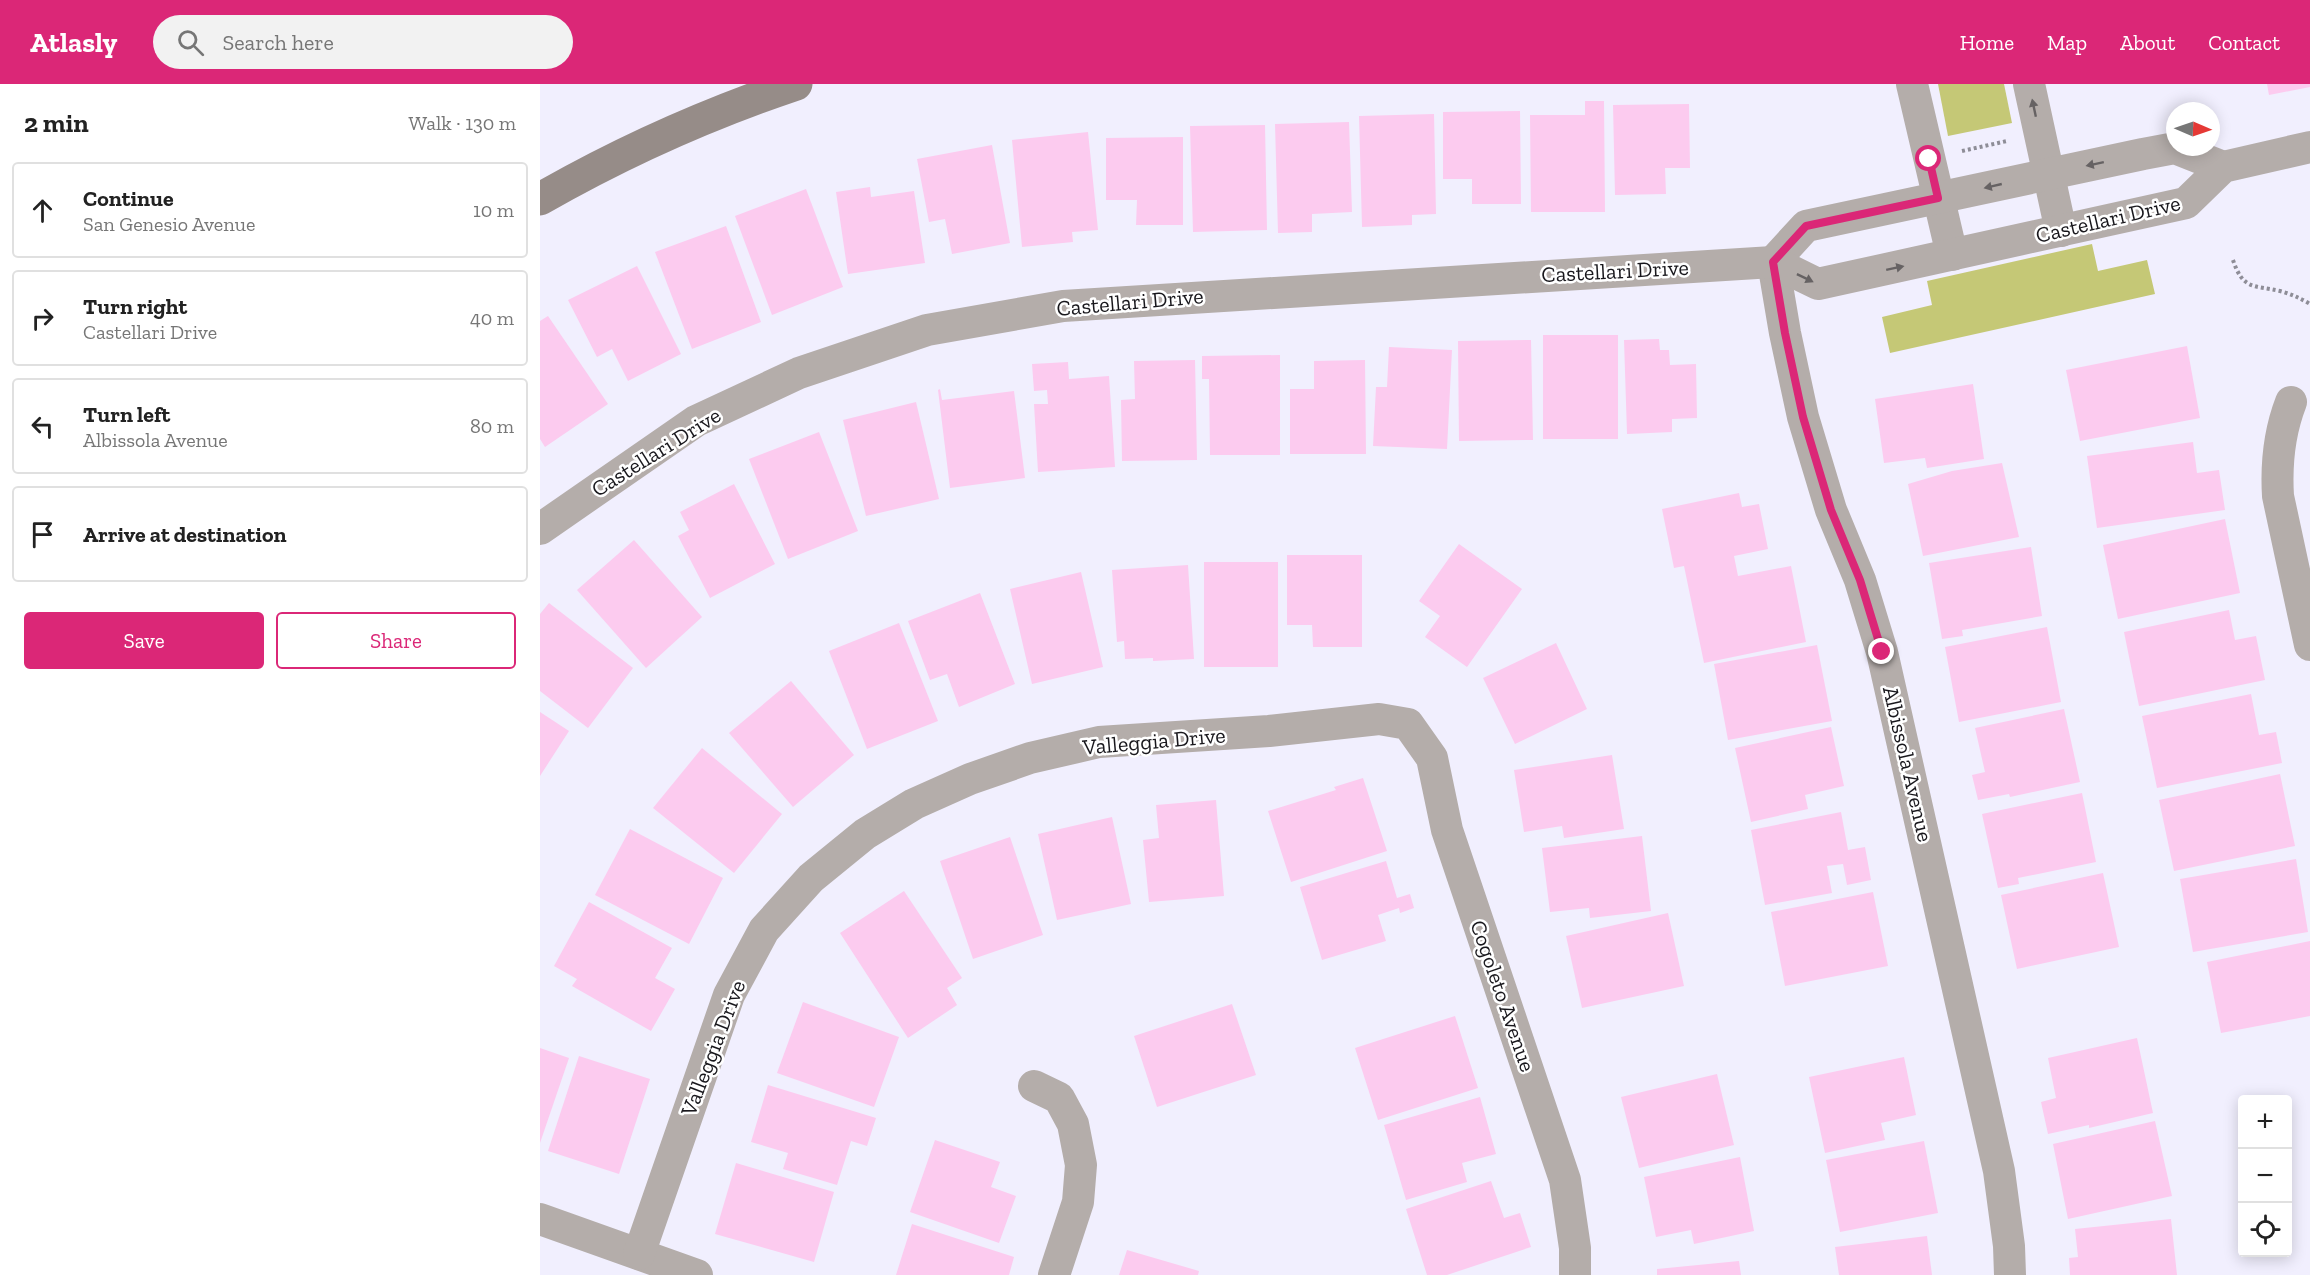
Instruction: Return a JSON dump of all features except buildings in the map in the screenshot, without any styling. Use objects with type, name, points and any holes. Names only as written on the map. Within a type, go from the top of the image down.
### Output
[{"type":"street","points":[[540,199],[575,179],[689,123],[796,84]]},
{"type":"street","points":[[1912,84],[1952,255]]},
{"type":"street","points":[[2029,84],[2061,231]]},
{"type":"street","points":[[1773,262],[1806,226],[2048,174],[2175,148],[2223,167],[2310,147]]},
{"type":"street","name":"Castellari Drive","points":[[540,529],[696,421],[799,373],[927,330],[1063,306],[1773,262],[1818,284],[2186,203],[2223,167]]},
{"type":"street","name":"Albissola Avenue","points":[[1773,262],[1803,417],[1831,510],[1860,580],[1882,652],[1999,1171],[2009,1246],[2010,1275]]},
{"type":"street","points":[[2291,402],[2278,445],[2276,473],[2278,496],[2310,645]]},
{"type":"street","name":"Valleggia Drive","points":[[639,1254],[729,995],[739,976],[764,930],[811,878],[866,834],[914,804],[970,779],[1030,758],[1099,742],[1269,730],[1379,719],[1408,724]]},
{"type":"street","name":"Cogoleto Avenue","points":[[1408,724],[1432,758],[1447,830],[1565,1180],[1575,1248],[1575,1275]]},
{"type":"street","points":[[1034,1086],[1059,1098],[1073,1124],[1081,1165],[1078,1202],[1054,1275]]},
{"type":"street","points":[[540,1219],[697,1275]]},
{"type":"path","points":[[1959,152],[2010,141]]},
{"type":"path","points":[[2233,260],[2238,275],[2246,284],[2280,291],[2299,297],[2310,304]]},
{"type":"green space","points":[[1938,84],[2004,84],[2012,123],[1948,136]]},
{"type":"green space","points":[[2092,244],[2098,271],[2147,260],[2155,294],[1890,353],[1882,317],[1932,305],[1927,281]]},
{"type":"route","points":[[1882,652],[1860,580],[1831,510],[1803,417],[1773,262],[1806,226],[1938,198],[1929,159]]}]
